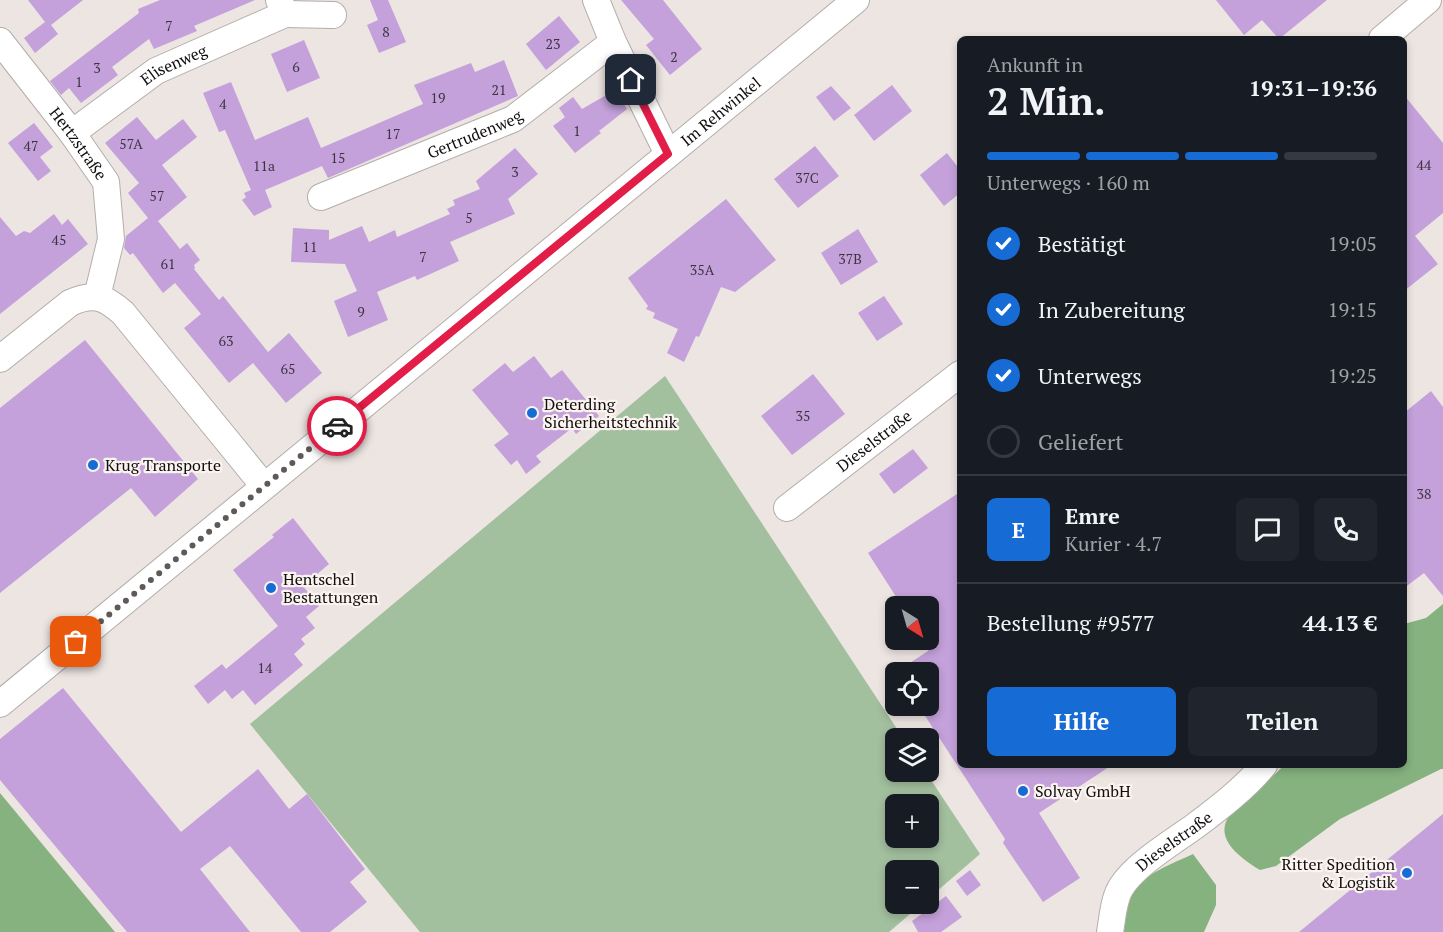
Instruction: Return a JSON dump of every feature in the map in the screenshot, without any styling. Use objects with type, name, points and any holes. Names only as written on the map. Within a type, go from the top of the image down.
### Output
[{"type":"street","points":[[596,0],[613,42],[668,154]]},
{"type":"street","name":"Im Rehwinkel","points":[[0,704],[856,0]]},
{"type":"street","points":[[1386,36],[1428,0]]},
{"type":"street","name":"Elisenweg","points":[[72,133],[156,71],[282,7],[333,15]]},
{"type":"street","name":"Hertzstraße","points":[[0,41],[72,133],[106,182],[111,239],[97,297]]},
{"type":"street","name":"Gertrudenweg","points":[[321,197],[513,119],[613,42]]},
{"type":"street","points":[[0,359],[70,303],[83,297],[97,297],[110,301],[123,313],[264,486]]},
{"type":"street","name":"Dieselstraße","points":[[787,508],[957,376]]},
{"type":"street","name":"Dieselstraße","points":[[1110,932],[1117,896],[1135,871],[1233,795],[1261,768]]},
{"type":"green space","points":[[665,376],[885,711],[885,716],[889,716],[896,728],[885,728],[885,782],[932,782],[980,854],[939,889],[939,860],[885,860],[885,914],[910,914],[889,932],[420,932],[250,724]]},
{"type":"green space","points":[[1443,604],[1443,769],[1340,819],[1276,866],[1260,870],[1238,854],[1226,839],[1225,826],[1230,814],[1281,768],[1407,768],[1407,623],[1426,618]]},
{"type":"green space","points":[[0,793],[115,932],[0,932]]},
{"type":"green space","points":[[1193,854],[1216,885],[1216,905],[1204,932],[1124,932],[1130,901],[1139,885],[1160,869]]},
{"type":"building","points":[[28,0],[83,0],[51,25],[58,34],[35,53],[24,38],[45,22]]},
{"type":"building","points":[[160,0],[255,0],[194,26],[197,31],[154,49],[149,39],[112,67],[118,75],[81,103],[69,88],[61,95],[50,81],[139,13],[138,9]]},
{"type":"building","points":[[370,0],[388,0],[406,42],[379,53],[367,25],[378,20]]},
{"type":"building","points":[[621,0],[663,0],[702,49],[670,75],[646,45],[654,39]]},
{"type":"building","points":[[1216,0],[1327,0],[1283,36],[1276,36],[1262,20],[1244,35]]},
{"type":"building","points":[[559,16],[580,42],[546,70],[526,44]]},
{"type":"building","points":[[304,40],[320,78],[287,92],[271,54]]},
{"type":"building","points":[[504,60],[518,96],[328,178],[322,166],[265,190],[272,207],[254,216],[242,200],[246,197],[244,193],[251,190],[225,130],[219,132],[203,93],[231,82],[255,140],[308,117],[321,148],[423,104],[414,85],[471,63],[475,72]]},
{"type":"building","points":[[892,85],[912,111],[874,141],[854,115]]},
{"type":"building","points":[[831,86],[851,108],[834,121],[816,97]]},
{"type":"building","points":[[615,90],[627,109],[575,153],[553,126],[565,117],[559,108],[573,97],[582,109]]},
{"type":"building","points":[[1407,99],[1443,143],[1443,213],[1415,236],[1438,264],[1407,289]]},
{"type":"building","points":[[137,117],[156,140],[183,119],[197,137],[162,165],[187,197],[158,221],[180,249],[187,243],[200,260],[194,265],[194,269],[219,300],[223,296],[268,352],[289,333],[322,373],[286,403],[253,363],[229,383],[184,328],[201,314],[175,283],[163,293],[133,253],[130,255],[124,248],[126,236],[148,218],[128,193],[139,183],[105,143]]},
{"type":"building","points":[[34,123],[53,147],[40,157],[51,171],[38,181],[8,143]]},
{"type":"building","points":[[815,146],[839,176],[798,208],[774,179]]},
{"type":"building","points":[[515,148],[538,174],[508,199],[515,214],[450,242],[459,261],[417,280],[415,276],[377,292],[388,320],[348,337],[334,301],[357,291],[345,264],[291,262],[293,228],[329,230],[329,240],[362,226],[369,242],[395,230],[397,237],[450,214],[447,209],[455,205],[453,200],[480,189],[476,181]]},
{"type":"building","points":[[947,153],[957,166],[957,195],[944,206],[920,175]]},
{"type":"building","points":[[726,199],[776,260],[735,292],[721,287],[699,337],[696,336],[684,362],[667,353],[678,329],[653,318],[655,313],[646,309],[648,306],[628,278]]},
{"type":"building","points":[[54,214],[62,225],[68,219],[88,244],[0,314],[0,217],[16,236],[24,231],[30,233]]},
{"type":"building","points":[[858,229],[878,262],[841,285],[821,253]]},
{"type":"building","points":[[884,296],[903,324],[877,341],[858,313]]},
{"type":"building","name":"Krug Transporte","points":[[85,340],[198,479],[155,517],[131,488],[0,593],[0,408]]},
{"type":"building","points":[[534,356],[551,378],[562,370],[599,416],[576,434],[572,428],[536,456],[541,462],[526,474],[517,460],[511,465],[494,445],[509,434],[472,390],[505,363],[513,372]]},
{"type":"building","points":[[813,374],[845,414],[792,455],[761,416]]},
{"type":"building","points":[[1431,391],[1443,407],[1443,596],[1424,573],[1407,586],[1407,411]]},
{"type":"building","points":[[913,449],[928,468],[894,494],[879,474]]},
{"type":"building","name":"Solvay GmbH","points":[[957,494],[957,765],[939,737],[939,728],[933,728],[925,716],[939,716],[939,662],[911,662],[928,650],[939,650],[939,596],[896,596],[868,553]]},
{"type":"building","points":[[293,518],[329,564],[303,586],[319,606],[306,617],[315,628],[301,639],[305,644],[294,654],[303,665],[255,705],[243,690],[232,699],[225,690],[208,704],[194,686],[222,664],[226,669],[278,626],[233,570],[274,537],[272,535]]},
{"type":"building","points":[[63,688],[181,832],[258,769],[289,809],[307,794],[365,869],[350,882],[367,902],[330,932],[301,932],[230,846],[200,869],[250,932],[127,932],[0,780],[0,739]]},
{"type":"building","name":"Solvay GmbH","points":[[959,768],[1107,768],[1039,813],[1080,878],[1043,902],[1003,843],[1005,839]]},
{"type":"building","name":"Ritter Spedition & Logistik","points":[[1443,814],[1443,932],[1299,932]]},
{"type":"building","points":[[970,870],[981,885],[967,896],[956,881]]},
{"type":"building","points":[[946,896],[962,917],[941,932],[918,932],[912,921],[922,914],[939,914],[939,901]]},
{"type":"way so far","points":[[76,642],[337,426]]},
{"type":"place","name":"Deterding Sicherheitstechnik","points":[[532,413]]},
{"type":"place","name":"Krug Transporte","points":[[93,465]]},
{"type":"place","name":"Hentschel Bestattungen","points":[[271,588]]},
{"type":"place","name":"Solvay GmbH","points":[[1023,791]]},
{"type":"place","name":"Ritter Spedition & Logistik","points":[[1407,873]]},
{"type":"route","points":[[337,426],[668,154],[631,80]]}]
